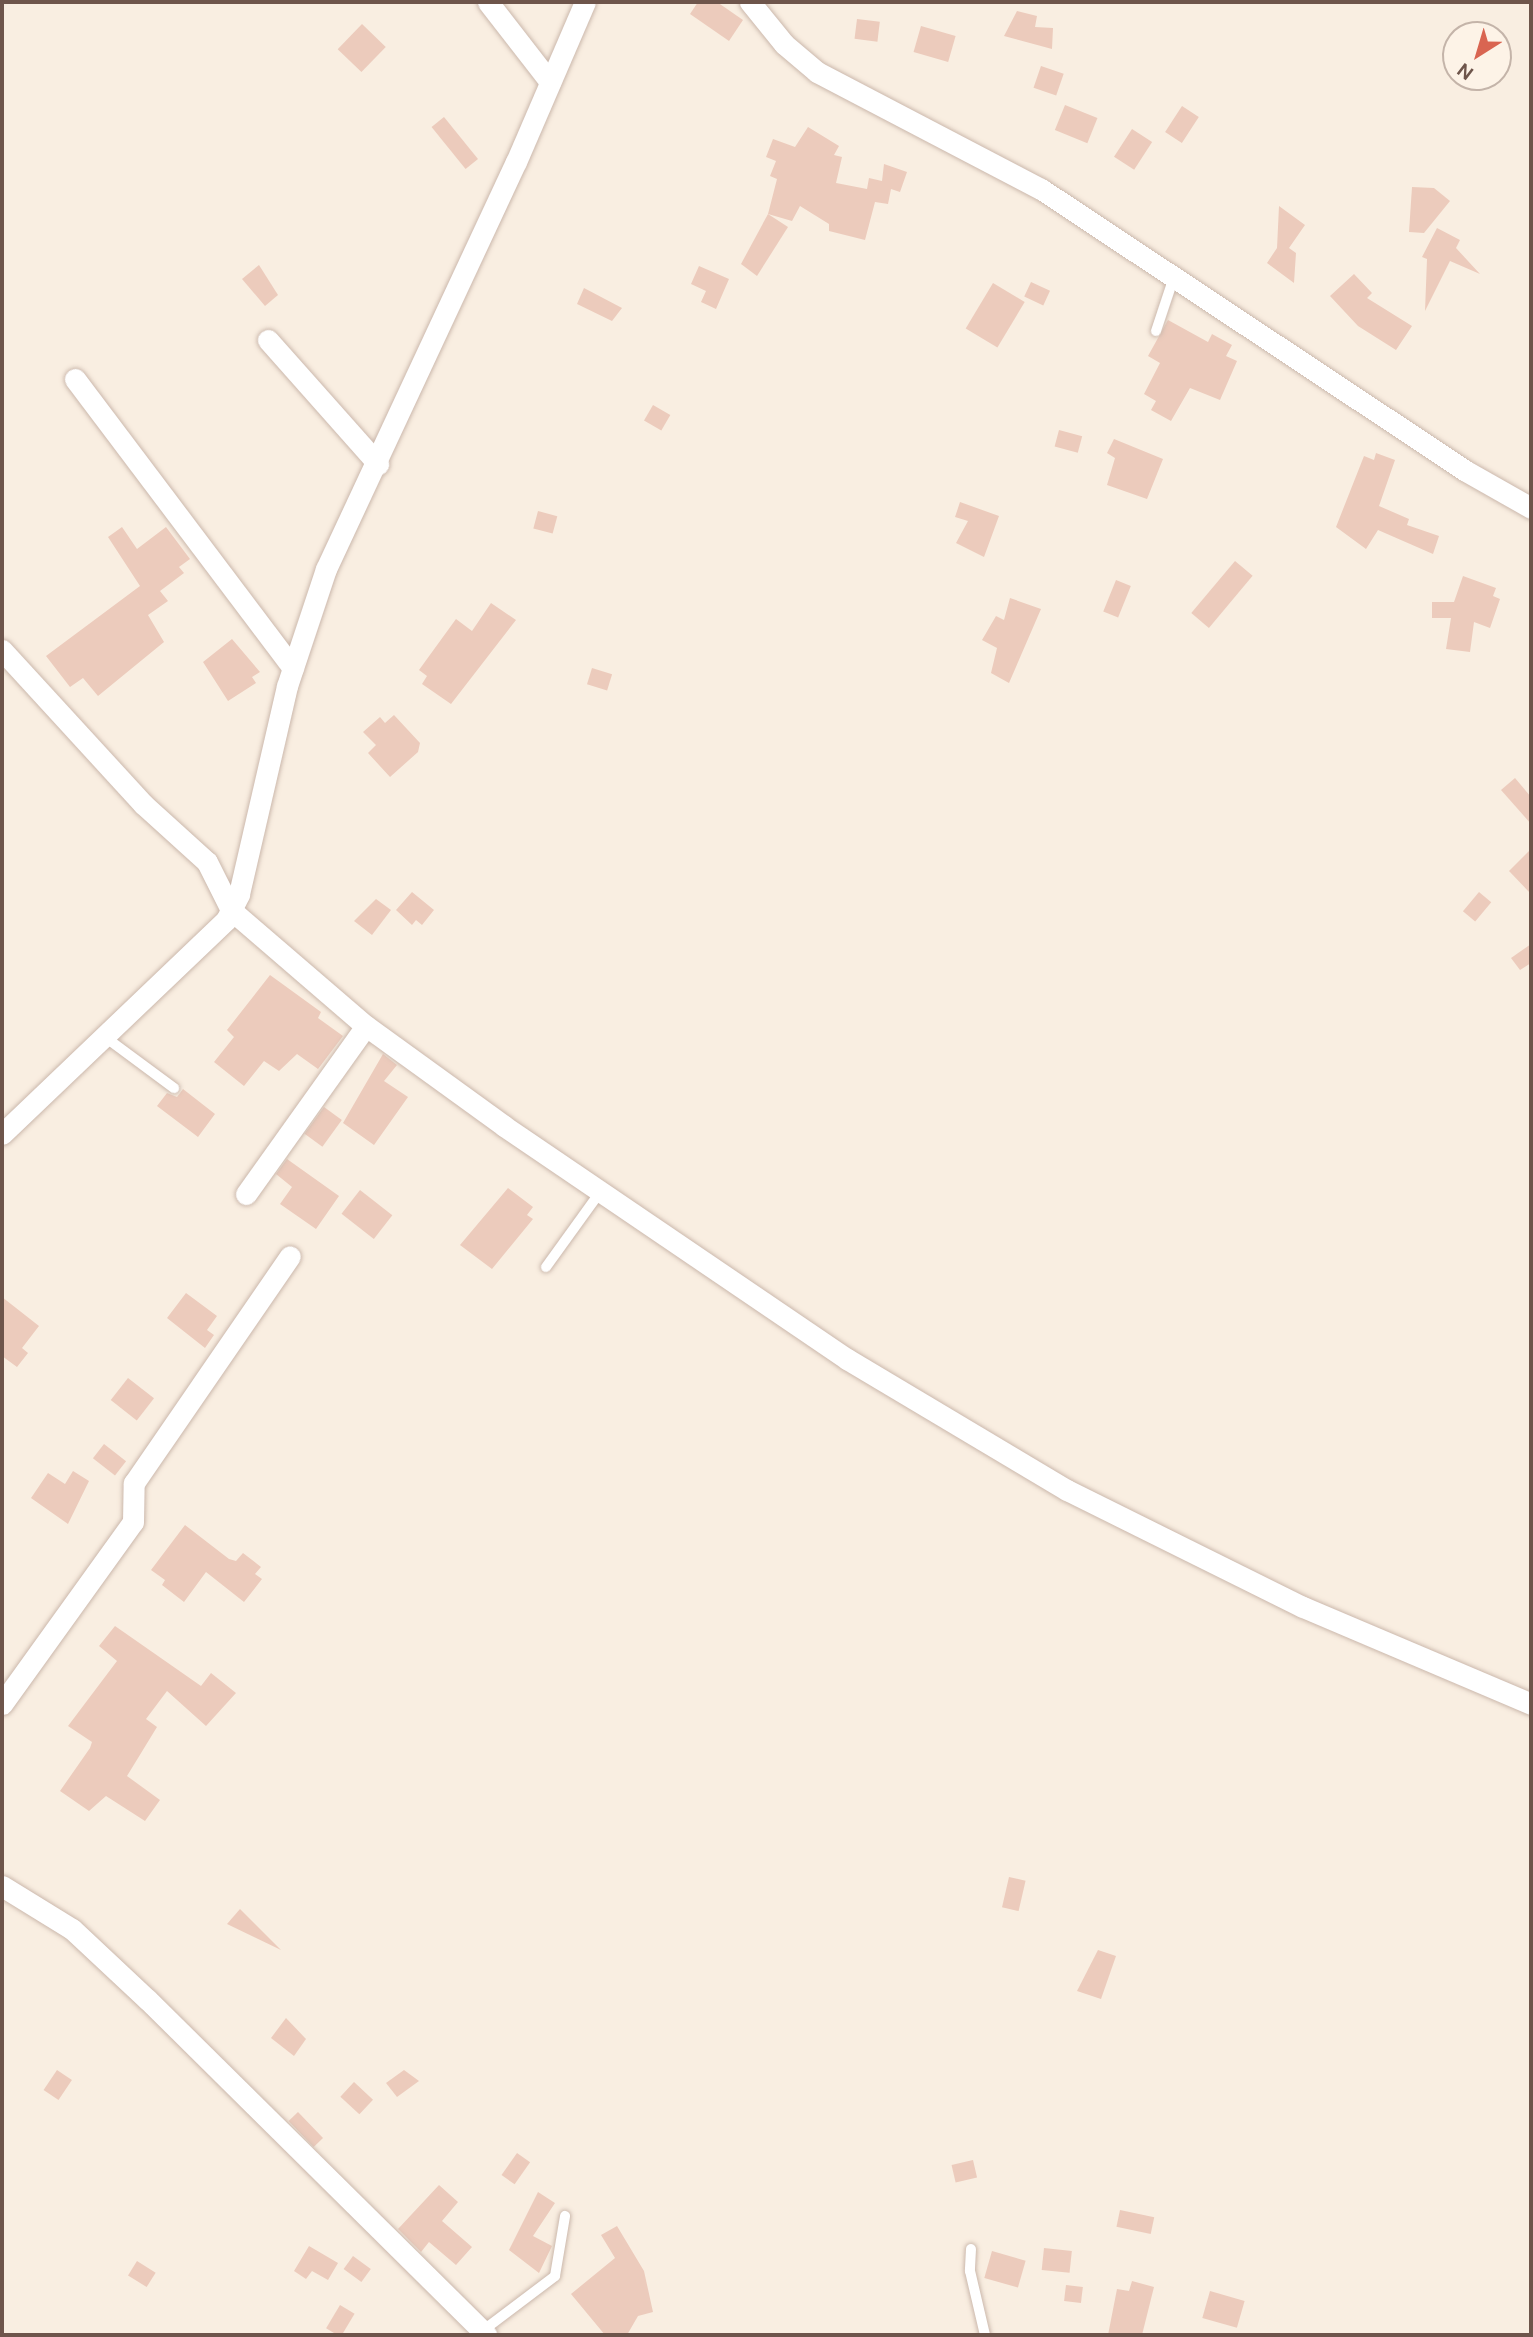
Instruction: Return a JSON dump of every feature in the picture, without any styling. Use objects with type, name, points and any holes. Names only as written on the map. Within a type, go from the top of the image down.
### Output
[{"type":"street","points":[[488,2],[550,82]]},
{"type":"street","points":[[2,1134],[203,945],[231,910],[293,668],[326,569],[378,464],[585,2]]},
{"type":"street","points":[[750,2],[784,44],[817,72],[1041,189],[1466,471],[1531,508]]},
{"type":"street","points":[[268,340],[378,464]]},
{"type":"street","points":[[75,379],[293,668]]},
{"type":"street","points":[[2,650],[143,804],[207,862],[231,910],[366,1026],[600,1192],[847,1359],[1067,1489],[1303,1607],[1531,1704]]},
{"type":"street","points":[[246,1194],[366,1026]]},
{"type":"street","points":[[2,1704],[133,1522],[134,1483],[290,1256]]},
{"type":"street","points":[[2,1886],[72,1930],[148,2000],[483,2334]]},
{"type":"lane","points":[[1156,331],[1174,276]]},
{"type":"lane","points":[[105,1037],[174,1088]]},
{"type":"lane","points":[[546,1267],[600,1192]]},
{"type":"lane","points":[[483,2334],[555,2276],[565,2216]]},
{"type":"lane","points":[[971,2249],[970,2271],[985,2335]]},
{"type":"building","points":[[698,2],[717,2],[743,20],[729,41],[690,14]]},
{"type":"building","points":[[1017,11],[1037,16],[1035,27],[1053,28],[1052,49],[1004,36]]},
{"type":"building","points":[[857,19],[880,22],[877,42],[855,39]]},
{"type":"building","points":[[362,24],[386,47],[361,72],[338,49]]},
{"type":"building","points":[[921,26],[956,36],[948,62],[914,52]]},
{"type":"building","points":[[1041,66],[1064,74],[1056,96],[1034,88]]},
{"type":"building","points":[[1065,105],[1097,118],[1087,143],[1055,130]]},
{"type":"building","points":[[1182,106],[1199,117],[1182,143],[1165,132]]},
{"type":"building","points":[[444,117],[478,159],[466,169],[432,127]]},
{"type":"building","points":[[808,127],[839,146],[834,155],[842,157],[836,183],[867,189],[869,178],[882,181],[884,164],[907,172],[900,192],[891,189],[888,204],[875,202],[865,240],[829,231],[829,224],[800,206],[792,221],[768,214],[777,179],[770,176],[776,161],[766,157],[773,139],[795,147]]},
{"type":"building","points":[[1132,129],[1152,142],[1134,170],[1114,157]]},
{"type":"building","points":[[1412,187],[1434,188],[1450,201],[1424,233],[1409,232]]},
{"type":"building","points":[[1279,206],[1305,225],[1289,248],[1296,253],[1294,283],[1267,263],[1277,248]]},
{"type":"building","points":[[768,214],[788,227],[757,276],[741,264]]},
{"type":"building","points":[[1437,228],[1460,240],[1456,248],[1480,274],[1450,261],[1425,311],[1427,259],[1422,257]]},
{"type":"building","points":[[259,265],[278,295],[265,306],[242,279]]},
{"type":"building","points":[[699,266],[729,279],[716,309],[701,302],[706,291],[691,284]]},
{"type":"building","points":[[1354,274],[1372,293],[1367,298],[1412,326],[1396,350],[1358,326],[1330,296]]},
{"type":"building","points":[[1031,282],[1050,291],[1043,305],[1024,297]]},
{"type":"building","points":[[993,283],[1025,302],[997,347],[966,328]]},
{"type":"building","points":[[584,288],[622,308],[612,321],[577,304]]},
{"type":"building","points":[[1168,320],[1208,342],[1212,334],[1232,345],[1226,356],[1237,361],[1220,400],[1190,388],[1171,421],[1151,410],[1156,401],[1144,394],[1160,363],[1148,356]]},
{"type":"building","points":[[653,405],[670,415],[661,431],[644,421]]},
{"type":"building","points":[[1059,430],[1082,436],[1078,453],[1055,446]]},
{"type":"building","points":[[1114,439],[1163,459],[1147,499],[1107,485],[1115,458],[1107,453]]},
{"type":"building","points":[[1376,453],[1395,460],[1379,506],[1409,519],[1407,525],[1439,536],[1433,554],[1378,530],[1366,549],[1336,527],[1364,456],[1374,460]]},
{"type":"building","points":[[960,502],[999,516],[984,557],[956,543],[968,521],[955,517]]},
{"type":"building","points":[[538,511],[557,516],[553,534],[533,528]]},
{"type":"building","points":[[122,527],[137,549],[166,527],[190,559],[179,567],[184,573],[160,591],[168,601],[148,615],[164,642],[98,696],[83,678],[70,687],[46,656],[140,586],[108,537]]},
{"type":"building","points":[[1235,561],[1253,576],[1209,628],[1191,613]]},
{"type":"building","points":[[1463,576],[1496,588],[1493,596],[1500,599],[1490,628],[1474,622],[1470,652],[1446,649],[1451,618],[1432,618],[1432,602],[1454,602]]},
{"type":"building","points":[[1116,580],[1131,586],[1118,618],[1103,612]]},
{"type":"building","points":[[1010,598],[1041,609],[1009,683],[991,673],[997,648],[982,640],[996,616],[1004,620]]},
{"type":"building","points":[[491,603],[516,620],[451,704],[422,684],[427,676],[419,670],[456,619],[472,631]]},
{"type":"building","points":[[232,639],[260,672],[252,677],[256,683],[228,701],[203,662]]},
{"type":"building","points":[[592,668],[612,674],[607,690],[587,684]]},
{"type":"building","points":[[394,715],[420,743],[418,752],[390,777],[368,753],[376,745],[363,732],[380,717],[385,723]]},
{"type":"building","points":[[1515,778],[1531,797],[1531,824],[1501,790]]},
{"type":"building","points":[[1531,849],[1531,894],[1509,871]]},
{"type":"building","points":[[412,892],[434,910],[422,925],[416,920],[412,925],[396,910]]},
{"type":"building","points":[[1479,892],[1491,902],[1475,921],[1463,911]]},
{"type":"building","points":[[376,899],[391,910],[372,935],[354,921]]},
{"type":"building","points":[[1531,944],[1531,963],[1520,970],[1511,958]]},
{"type":"building","points":[[270,975],[321,1012],[318,1018],[343,1036],[318,1069],[297,1054],[279,1071],[264,1061],[244,1086],[214,1062],[234,1037],[227,1030]]},
{"type":"building","points":[[383,1054],[397,1065],[384,1081],[408,1097],[374,1145],[343,1123]]},
{"type":"building","points":[[183,1089],[215,1114],[198,1137],[157,1106],[167,1093],[177,1097]]},
{"type":"building","points":[[324,1107],[342,1120],[322,1147],[305,1134]]},
{"type":"building","points":[[287,1159],[339,1196],[316,1229],[280,1204],[292,1187],[276,1174]]},
{"type":"building","points":[[508,1188],[533,1207],[527,1215],[533,1219],[492,1269],[460,1245]]},
{"type":"building","points":[[360,1190],[392,1215],[374,1239],[342,1214]]},
{"type":"building","points":[[186,1293],[217,1316],[207,1330],[214,1335],[205,1348],[167,1318]]},
{"type":"building","points":[[2,1297],[39,1326],[22,1348],[28,1353],[17,1367],[2,1356]]},
{"type":"building","points":[[128,1378],[154,1398],[137,1420],[111,1400]]},
{"type":"building","points":[[104,1444],[126,1461],[115,1475],[93,1458]]},
{"type":"building","points":[[73,1471],[89,1481],[68,1524],[31,1498],[48,1473],[65,1484]]},
{"type":"building","points":[[185,1525],[229,1559],[236,1561],[243,1553],[261,1567],[255,1574],[262,1579],[244,1602],[206,1572],[184,1602],[162,1585],[165,1580],[151,1570]]},
{"type":"building","points":[[115,1626],[201,1686],[211,1673],[236,1693],[206,1726],[167,1691],[146,1719],[157,1727],[127,1776],[160,1800],[145,1821],[106,1796],[89,1811],[60,1791],[92,1742],[68,1726],[117,1661],[99,1646]]},
{"type":"building","points":[[1009,1877],[1026,1881],[1019,1911],[1002,1907]]},
{"type":"building","points":[[240,1909],[281,1950],[227,1924]]},
{"type":"building","points":[[1098,1950],[1116,1956],[1101,1999],[1077,1991]]},
{"type":"building","points":[[286,2018],[306,2039],[294,2056],[271,2038]]},
{"type":"building","points":[[57,2070],[72,2080],[59,2100],[44,2090]]},
{"type":"building","points":[[404,2070],[419,2081],[397,2097],[386,2083]]},
{"type":"building","points":[[354,2082],[373,2100],[359,2114],[340,2097]]},
{"type":"building","points":[[298,2112],[323,2138],[314,2147],[289,2121]]},
{"type":"building","points":[[517,2153],[530,2162],[515,2184],[502,2175]]},
{"type":"building","points":[[973,2160],[977,2178],[956,2182],[952,2165]]},
{"type":"building","points":[[439,2185],[458,2202],[442,2221],[472,2247],[456,2265],[429,2242],[421,2252],[398,2229]]},
{"type":"building","points":[[538,2192],[555,2203],[533,2236],[552,2246],[539,2273],[509,2250]]},
{"type":"building","points":[[1120,2210],[1154,2217],[1151,2234],[1116,2227]]},
{"type":"building","points":[[617,2226],[644,2271],[653,2312],[638,2316],[627,2335],[605,2335],[571,2294],[615,2258],[601,2235]]},
{"type":"building","points":[[309,2246],[338,2263],[328,2280],[312,2271],[306,2279],[294,2271]]},
{"type":"building","points":[[1044,2248],[1072,2251],[1070,2273],[1042,2270]]},
{"type":"building","points":[[992,2251],[1026,2261],[1018,2288],[984,2278]]},
{"type":"building","points":[[353,2256],[371,2269],[361,2282],[344,2269]]},
{"type":"building","points":[[137,2261],[156,2273],[147,2287],[128,2275]]},
{"type":"building","points":[[1132,2281],[1154,2287],[1142,2335],[1108,2335],[1117,2289],[1129,2291]]},
{"type":"building","points":[[1066,2285],[1083,2287],[1081,2303],[1064,2301]]},
{"type":"building","points":[[1210,2291],[1245,2301],[1237,2328],[1202,2318]]},
{"type":"building","points":[[340,2305],[355,2314],[342,2335],[326,2328]]}]
